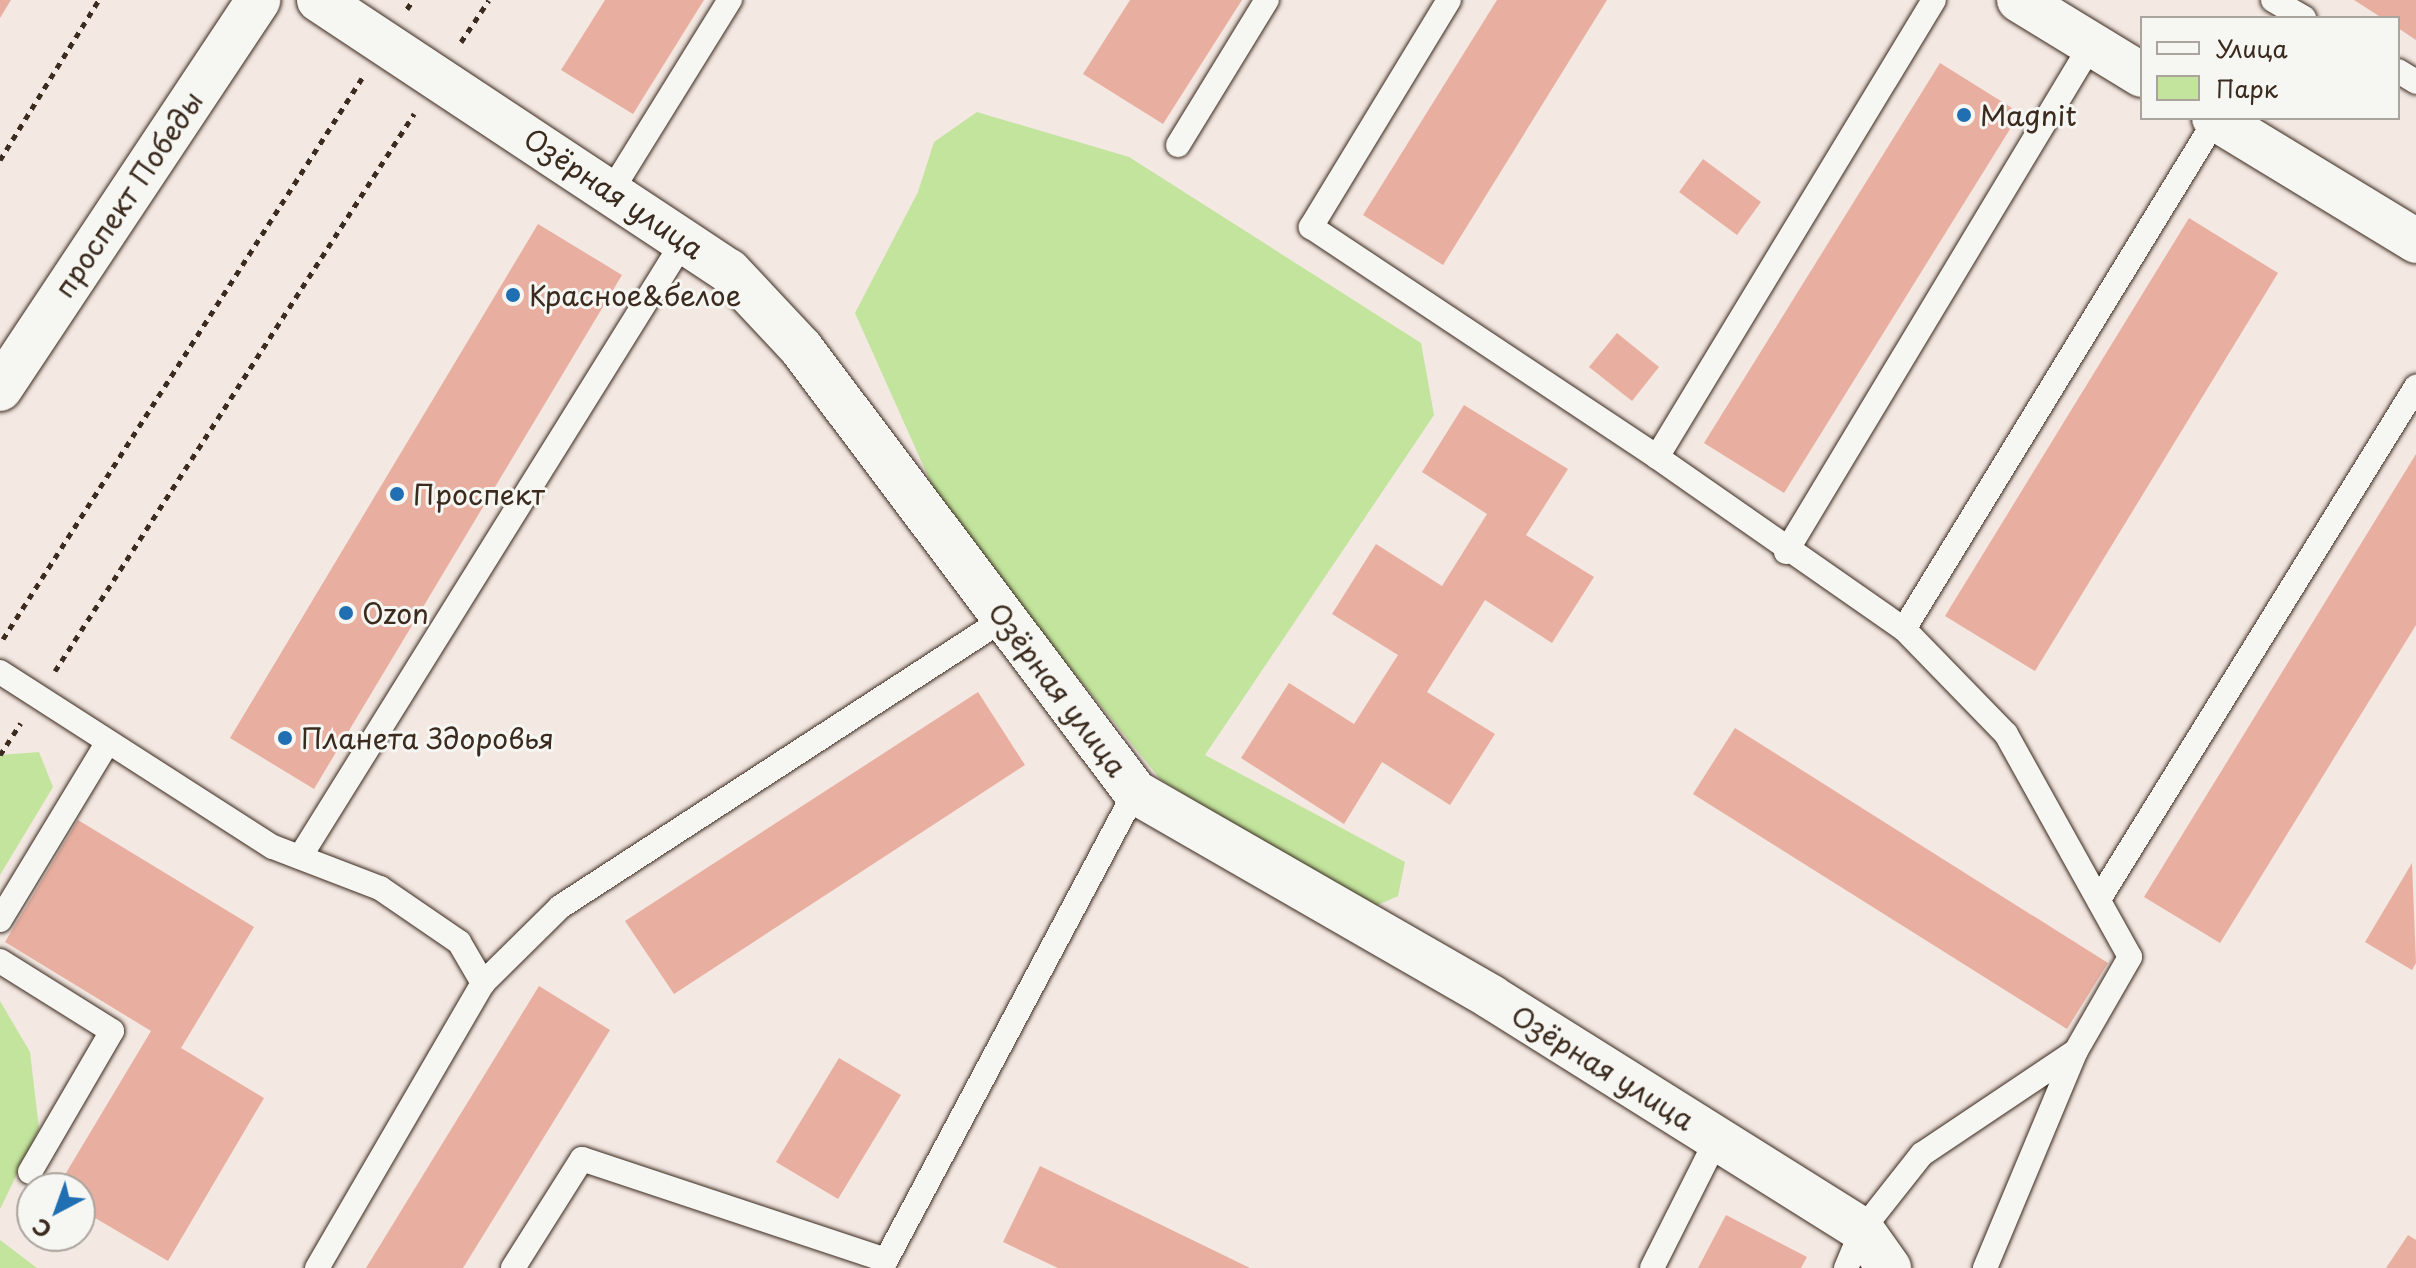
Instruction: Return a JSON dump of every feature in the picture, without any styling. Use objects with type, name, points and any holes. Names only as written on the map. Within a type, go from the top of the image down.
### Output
[{"type":"street","name":"проспект Победы","points":[[0,389],[258,0]]},
{"type":"street","name":"Озёрная улица","points":[[319,0],[439,75],[729,271],[801,348],[1135,792],[1491,997],[1717,1139],[1854,1249],[1889,1268]]},
{"type":"street","points":[[2019,0],[2140,74]]},
{"type":"street","points":[[2217,120],[2416,241]]},
{"type":"lane","points":[[612,190],[730,0]]},
{"type":"lane","points":[[1178,145],[1267,0]]},
{"type":"lane","points":[[1449,0],[1311,227],[1657,457],[1786,552],[1904,629],[2006,734],[2101,896],[2130,957],[2076,1051],[1985,1268]]},
{"type":"lane","points":[[1657,457],[1934,0]]},
{"type":"lane","points":[[2273,0],[2301,16]]},
{"type":"lane","points":[[1786,552],[2091,45]]},
{"type":"lane","points":[[1904,629],[2214,120]]},
{"type":"lane","points":[[300,857],[683,242]]},
{"type":"lane","points":[[2101,896],[2416,387]]},
{"type":"lane","points":[[317,1268],[483,983],[560,907],[1005,618]]},
{"type":"lane","points":[[0,672],[273,847],[380,888],[459,942],[483,983]]},
{"type":"lane","points":[[0,920],[107,743]]},
{"type":"lane","points":[[513,1268],[582,1159],[886,1260],[1135,792]]},
{"type":"lane","points":[[0,961],[112,1031],[30,1172]]},
{"type":"lane","points":[[1854,1249],[1922,1154],[2076,1051]]},
{"type":"lane","points":[[1652,1268],[1717,1139]]},
{"type":"path","points":[[0,160],[99,0]]},
{"type":"path","points":[[0,643],[413,0]]},
{"type":"path","points":[[0,755],[489,0]]},
{"type":"green space","points":[[977,112],[1129,157],[1421,343],[1434,415],[1205,755],[1405,862],[1398,896],[1371,908],[1161,780],[944,512],[855,313],[918,192],[934,142]]},
{"type":"green space","points":[[39,752],[53,787],[0,875],[0,755]]},
{"type":"green space","points":[[0,1001],[30,1052],[39,1129],[0,1209]]},
{"type":"green space","points":[[0,1240],[37,1268],[0,1268]]},
{"type":"building","points":[[0,0],[11,0],[0,18]]},
{"type":"building","points":[[605,0],[704,0],[633,114],[561,70]]},
{"type":"building","points":[[1130,0],[1242,0],[1163,124],[1083,74]]},
{"type":"building","points":[[1497,0],[1607,0],[1443,265],[1363,215]]},
{"type":"building","points":[[2354,0],[2416,0],[2416,40],[2400,29],[2400,16],[2379,16]]},
{"type":"building","points":[[1940,63],[2020,113],[1784,493],[1704,443]]},
{"type":"building","points":[[1703,159],[1761,202],[1737,235],[1679,192]]},
{"type":"building","points":[[2189,218],[2278,273],[2035,671],[1945,616]]},
{"type":"building","points":[[538,224],[622,275],[314,789],[230,738]]},
{"type":"building","points":[[1617,333],[1659,367],[1632,401],[1589,367]]},
{"type":"building","points":[[1464,405],[1568,469],[1526,535],[1594,577],[1552,643],[1485,600],[1427,692],[1495,734],[1450,805],[1382,762],[1344,824],[1241,758],[1289,683],[1354,724],[1398,655],[1332,614],[1376,544],[1442,586],[1487,514],[1422,472]]},
{"type":"building","points":[[2416,454],[2416,625],[2220,943],[2144,897]]},
{"type":"building","points":[[978,692],[1025,765],[674,994],[625,921]]},
{"type":"building","points":[[1735,728],[2108,963],[2067,1029],[1693,794]]},
{"type":"building","points":[[78,820],[254,927],[181,1048],[264,1098],[168,1261],[96,1218],[96,1172],[67,1172],[151,1031],[5,942]]},
{"type":"building","points":[[2412,863],[2416,963],[2412,970],[2365,942]]},
{"type":"building","points":[[539,986],[610,1030],[463,1268],[366,1268]]},
{"type":"building","points":[[839,1058],[901,1095],[838,1199],[776,1162]]},
{"type":"building","points":[[1040,1166],[1250,1268],[1058,1268],[1003,1242]]},
{"type":"building","points":[[1726,1215],[1807,1257],[1801,1268],[1698,1268]]},
{"type":"building","points":[[2408,1235],[2416,1240],[2416,1268],[2386,1268]]},
{"type":"place","name":"Magnit","points":[[1964,115]]},
{"type":"place","name":"Красное&белое","points":[[513,295]]},
{"type":"place","name":"Проспект","points":[[397,494]]},
{"type":"place","name":"Ozon","points":[[346,613]]},
{"type":"place","name":"Планета Здоровья","points":[[285,738]]}]
